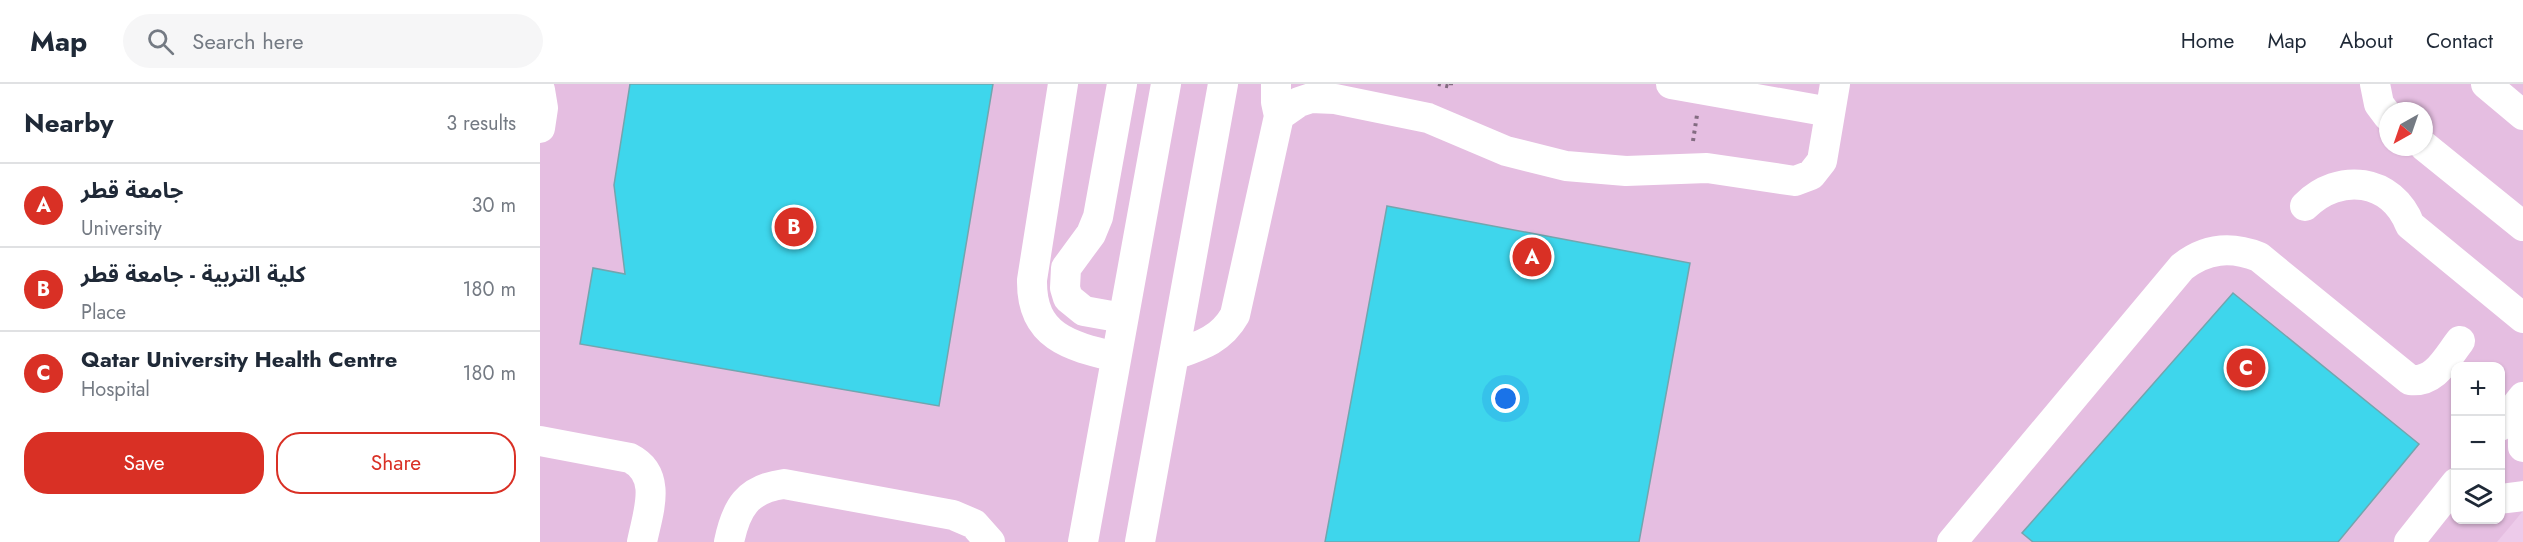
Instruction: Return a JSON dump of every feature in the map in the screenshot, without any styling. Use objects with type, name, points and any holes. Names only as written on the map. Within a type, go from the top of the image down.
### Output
[{"type":"street","points":[[1064,84],[1031,294],[1039,318],[1057,338],[1081,349],[1116,357]]},
{"type":"street","points":[[1122,84],[1098,217],[1087,241],[1066,268],[1064,278],[1068,298],[1076,306],[1094,314],[1124,318]]},
{"type":"street","points":[[1083,542],[1166,84]]},
{"type":"street","points":[[1140,542],[1224,84]]},
{"type":"street","points":[[1174,355],[1220,336],[1235,315],[1279,116],[1276,84]]},
{"type":"street","points":[[1279,116],[1299,102],[1311,98],[1335,99],[1428,118],[1506,151],[1566,166],[1626,171],[1682,167],[1707,168],[1788,180],[1803,179],[1811,175],[1822,161],[1832,98],[1702,90],[1671,84]]},
{"type":"street","points":[[2375,84],[2379,104]]},
{"type":"street","points":[[2486,84],[2523,115]]},
{"type":"street","points":[[540,90],[543,108],[540,128]]},
{"type":"street","points":[[2433,153],[2523,226]]},
{"type":"street","points":[[2310,213],[2351,204],[2371,208],[2394,222],[2410,225],[2523,318]]},
{"type":"street","points":[[1952,542],[2182,267],[2205,253],[2232,249],[2259,257],[2410,380],[2420,381],[2428,378],[2460,342]]},
{"type":"street","points":[[2505,420],[2523,397]]},
{"type":"street","points":[[2523,429],[2523,447]]},
{"type":"street","points":[[540,441],[630,458],[638,462],[650,478],[652,487],[642,542]]},
{"type":"street","points":[[729,542],[734,520],[740,507],[750,497],[771,485],[783,484],[964,518],[983,531],[990,542]]},
{"type":"street","points":[[2413,537],[2451,489]]},
{"type":"street","points":[[2505,498],[2523,496]]},
{"type":"street","points":[[2413,537],[2451,513]]},
{"type":"path","points":[[1438,84],[1451,87],[1451,84]]},
{"type":"path","points":[[1682,167],[1682,149],[1691,150],[1702,90]]},
{"type":"shaded area","points":[[540,84],[2523,84],[2523,511],[2497,542],[540,542]]},
{"type":"building","points":[[630,84],[993,84],[939,406],[580,344],[593,268],[625,274],[614,185]]},
{"type":"building","points":[[1387,206],[1690,263],[1639,542],[1325,542]]},
{"type":"building","points":[[2233,293],[2419,444],[2338,542],[2033,542],[2022,533]]},
{"type":"place","name":"كلية التربية - جامعة قطر","points":[[794,227]]},
{"type":"place","name":"جامعة قطر","points":[[1532,257]]},
{"type":"place","name":"Qatar University Health Centre","points":[[2246,368]]}]
